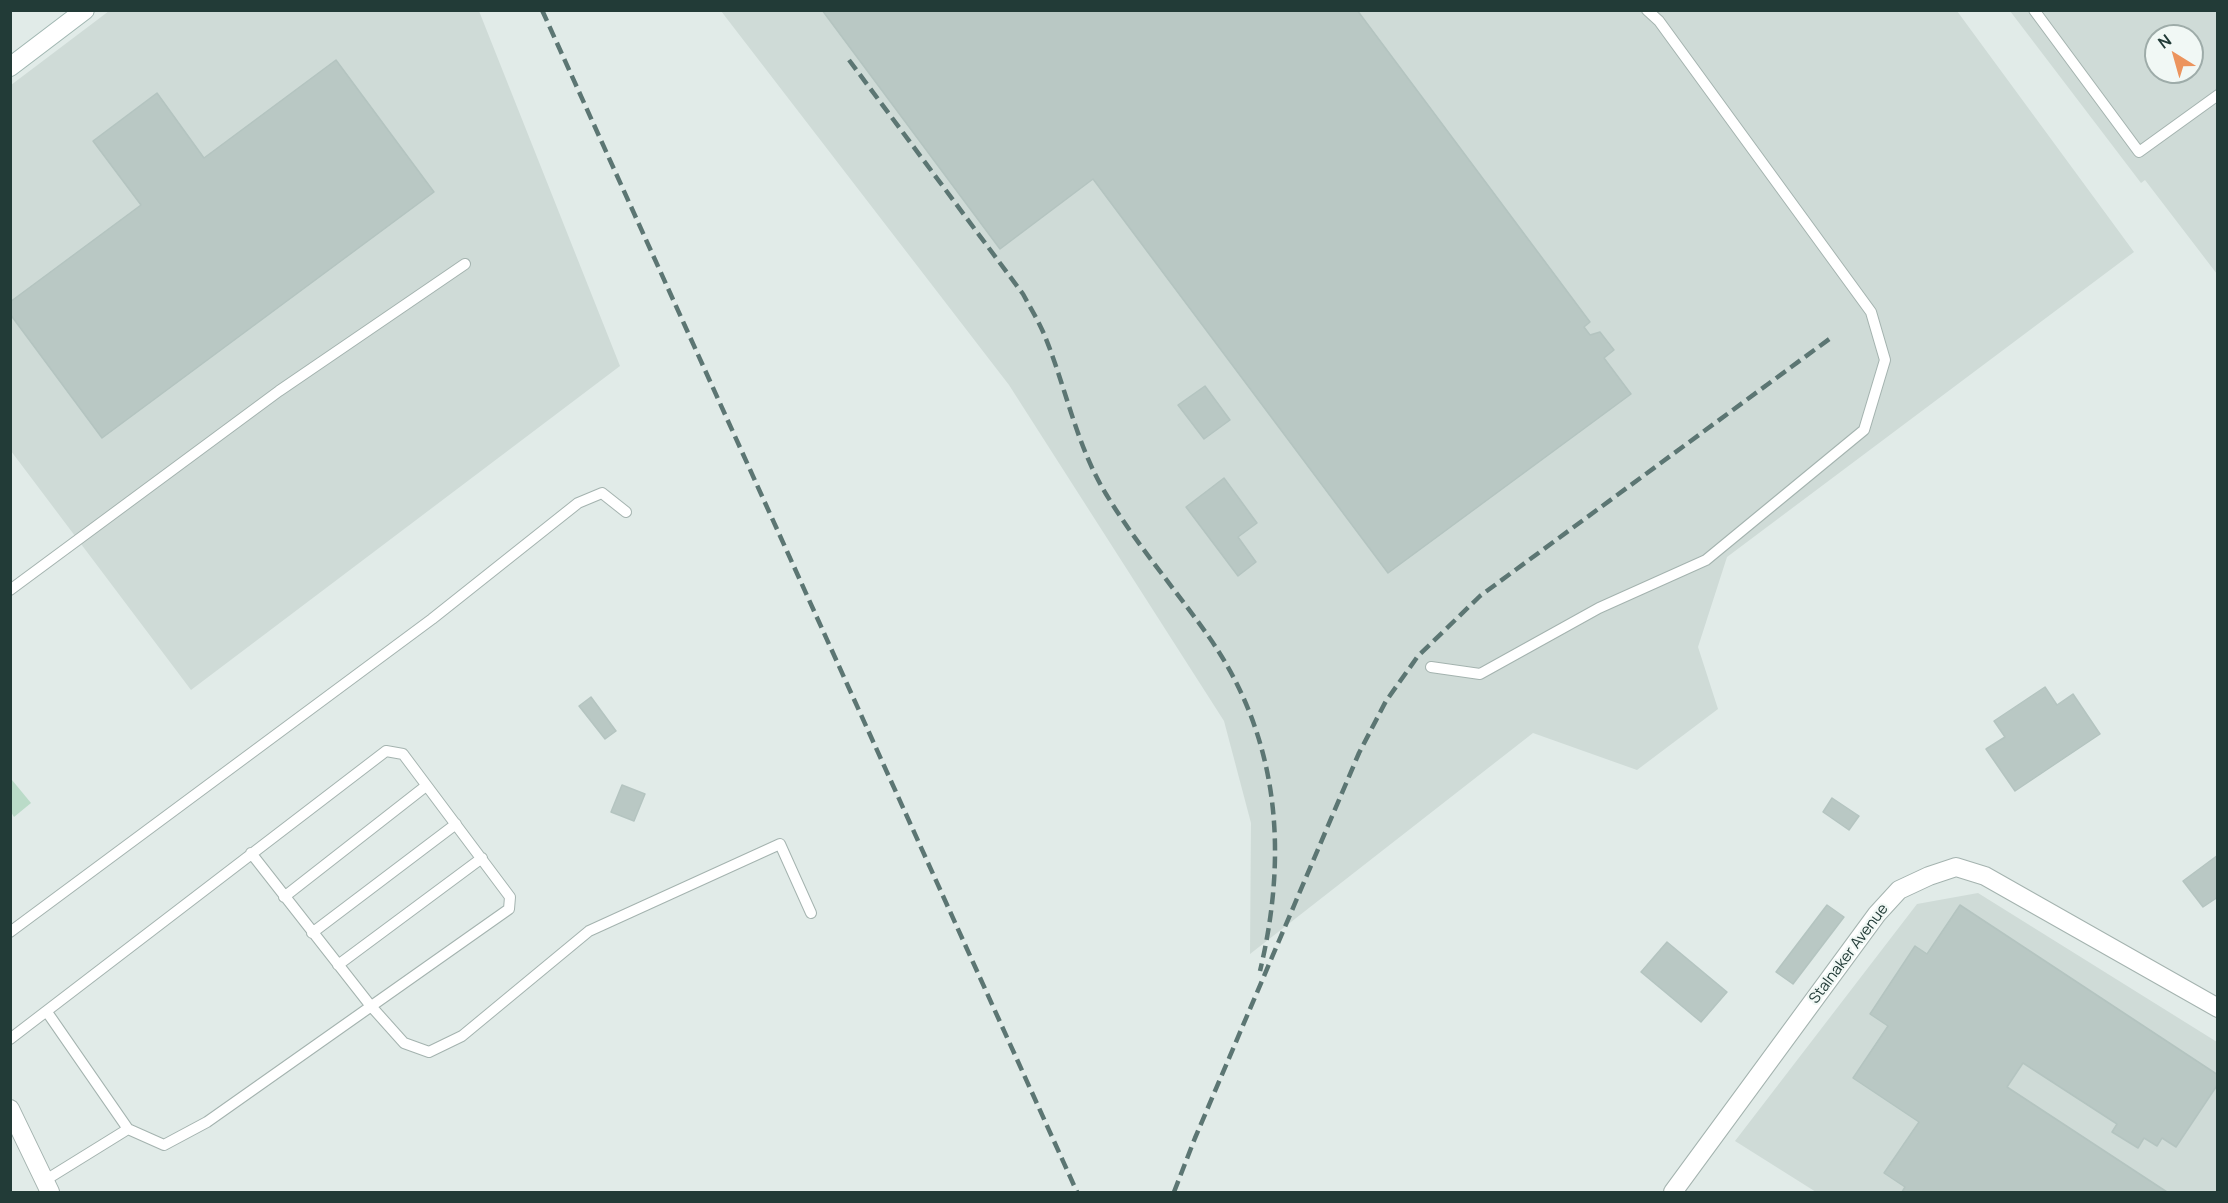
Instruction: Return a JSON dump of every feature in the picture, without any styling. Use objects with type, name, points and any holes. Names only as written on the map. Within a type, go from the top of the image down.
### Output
[{"type":"street","points":[[10,67],[86,10]]},
{"type":"street","name":"Stalnaker Avenue","points":[[1673,1192],[1877,914],[1899,890],[1929,876],[1956,867],[1985,876],[2217,1008]]},
{"type":"street","points":[[10,1109],[47,1187]]},
{"type":"lane","points":[[1431,667],[1480,674],[1599,608],[1706,560],[1864,430],[1885,360],[1871,312],[1659,21],[1647,10]]},
{"type":"lane","points":[[2034,10],[2139,152],[2217,95]]},
{"type":"lane","points":[[10,590],[279,391],[465,264]]},
{"type":"lane","points":[[10,932],[432,619],[578,503],[602,493],[626,512]]},
{"type":"lane","points":[[10,1039],[251,852],[386,751],[403,754],[510,897],[509,909],[207,1122],[164,1145],[128,1129],[47,1012]]},
{"type":"lane","points":[[284,897],[426,786]]},
{"type":"lane","points":[[312,933],[456,824]]},
{"type":"lane","points":[[251,852],[370,1005],[404,1043],[429,1052],[462,1036],[589,931],[780,844],[811,913]]},
{"type":"lane","points":[[338,965],[482,858]]},
{"type":"lane","points":[[47,1187],[128,1129]]},
{"type":"shaded area","points":[[109,11],[479,11],[620,366],[191,690],[11,451],[11,85]]},
{"type":"shaded area","points":[[721,11],[1957,11],[2134,252],[1727,557],[1698,647],[1718,709],[1637,770],[1533,733],[1250,954],[1251,823],[1224,721],[1009,385]]},
{"type":"shaded area","points":[[2010,11],[2217,11],[2217,274],[2145,180],[2141,183]]},
{"type":"shaded area","points":[[1978,893],[2217,1042],[2217,1192],[1816,1192],[1735,1141],[1917,904]]},
{"type":"green space","points":[[12,780],[31,803],[14,817],[11,812]]},
{"type":"building","points":[[822,10],[1357,10],[1590,322],[1584,327],[1590,335],[1600,332],[1614,350],[1604,358],[1631,394],[1388,573],[1093,179],[1000,249]]},
{"type":"building","points":[[336,60],[434,192],[102,438],[10,314],[10,302],[141,205],[93,141],[157,93],[204,158]]},
{"type":"building","points":[[1205,386],[1230,420],[1204,439],[1178,405]]},
{"type":"building","points":[[1224,478],[1257,523],[1238,537],[1256,562],[1238,576],[1186,507]]},
{"type":"building","points":[[2045,687],[2057,705],[2073,694],[2100,734],[2015,791],[1986,749],[2005,737],[1994,721]]},
{"type":"building","points":[[591,697],[616,731],[605,739],[579,706]]},
{"type":"building","points":[[622,785],[645,794],[634,821],[611,812]]},
{"type":"building","points":[[1832,798],[1859,816],[1849,830],[1823,812]]},
{"type":"building","points":[[2218,855],[2218,897],[2203,907],[2183,881]]},
{"type":"building","points":[[1827,905],[1844,917],[1793,984],[1776,972]]},
{"type":"building","points":[[1960,905],[2218,1075],[2218,1084],[2176,1147],[2162,1138],[2157,1146],[2144,1138],[2138,1148],[2112,1132],[2117,1124],[2023,1063],[2007,1087],[2167,1192],[1902,1192],[1905,1187],[1884,1173],[1919,1122],[1853,1078],[1888,1026],[1870,1014],[1915,946],[1927,954]]},
{"type":"building","points":[[1667,942],[1727,992],[1701,1022],[1641,972]]},
{"type":"railway","points":[[542,10],[1077,1192]]},
{"type":"railway","points":[[849,60],[1023,294],[1044,334],[1079,436],[1106,494],[1130,531],[1209,637],[1233,676],[1251,716],[1264,757],[1272,798],[1275,841],[1274,884],[1269,927],[1260,971]]},
{"type":"railway","points":[[1174,1192],[1359,753],[1386,701],[1418,656],[1480,596],[1832,337]]}]
